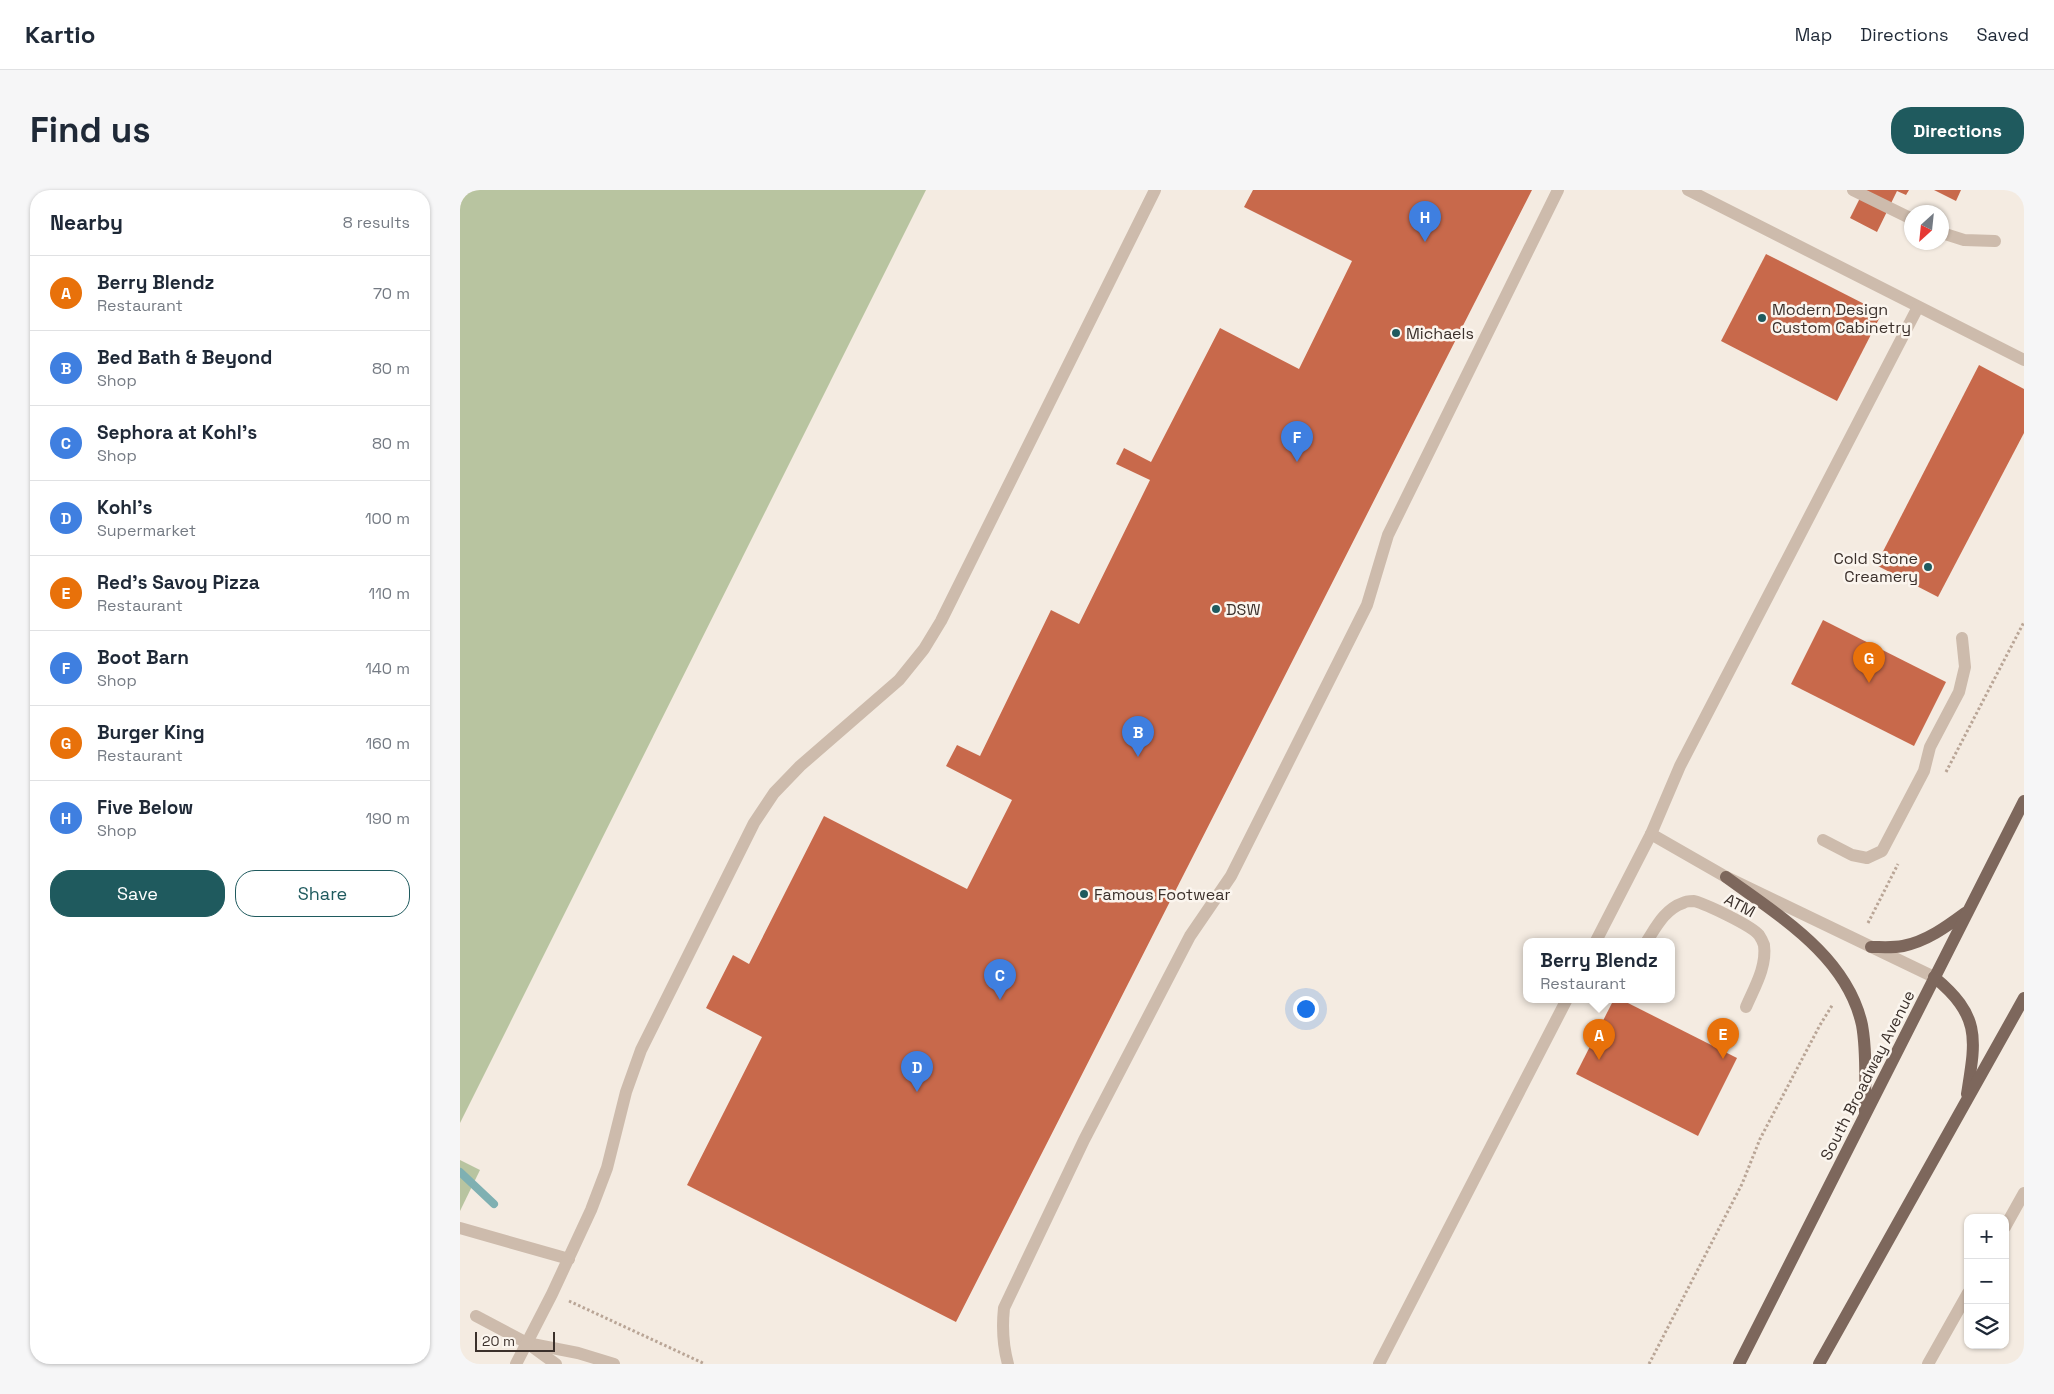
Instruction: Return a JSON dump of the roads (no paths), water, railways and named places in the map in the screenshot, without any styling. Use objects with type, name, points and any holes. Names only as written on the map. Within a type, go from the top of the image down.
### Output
[{"type":"main road","name":"South Broadway Avenue","points":[[1739,1364],[2024,800]]},
{"type":"main road","points":[[1726,877],[1778,915],[1820,950],[1846,984],[1858,1011],[1863,1034],[1866,1065],[1865,1114]]},
{"type":"main road","points":[[1871,947],[1901,947],[1918,942],[1936,934],[1967,911]]},
{"type":"main road","points":[[1934,977],[1953,992],[1966,1012],[1973,1030],[1974,1052],[1965,1104]]},
{"type":"main road","points":[[1819,1364],[2024,998]]},
{"type":"street","points":[[516,1364],[569,1259],[607,1168],[626,1092],[641,1050],[754,822],[774,793],[800,766],[899,680],[924,649],[941,621],[1155,190]]},
{"type":"street","points":[[1008,1364],[1002,1321],[1007,1302],[1084,1140],[1190,936],[1231,876],[1367,605],[1388,535],[1558,190]]},
{"type":"street","points":[[1688,190],[2024,360]]},
{"type":"street","points":[[1853,190],[1904,215]]},
{"type":"street","points":[[1949,235],[1964,240],[1994,241]]},
{"type":"street","points":[[1598,938],[1651,834],[1680,766],[1918,306]]},
{"type":"street","points":[[1823,840],[1852,855],[1867,858],[1882,851],[1924,772],[1930,747],[1959,692],[1965,668],[1962,638]]},
{"type":"street","points":[[1651,834],[1726,877],[1934,977]]},
{"type":"street","name":"ATM","points":[[1649,938],[1663,917],[1671,909],[1682,903],[1692,901],[1745,925],[1758,934],[1764,943],[1762,970],[1746,1007]]},
{"type":"street","points":[[1379,1364],[1566,1003]]},
{"type":"street","points":[[2009,1220],[2024,1193]]},
{"type":"street","points":[[460,1228],[569,1259]]},
{"type":"street","points":[[1928,1364],[1964,1300]]},
{"type":"street","points":[[476,1316],[527,1343],[556,1364]]},
{"type":"street","points":[[527,1343],[578,1353],[614,1364]]},
{"type":"waterway","points":[[460,1172],[494,1204]]},
{"type":"place","name":"Five Below","points":[[1425,242]]},
{"type":"place","name":"Modern Design Custom Cabinetry","points":[[1762,318]]},
{"type":"place","name":"Michaels","points":[[1396,333]]},
{"type":"place","name":"Boot Barn","points":[[1297,462]]},
{"type":"place","name":"Cold Stone Creamery","points":[[1928,567]]},
{"type":"place","name":"DSW","points":[[1216,609]]},
{"type":"place","name":"Burger King","points":[[1869,683]]},
{"type":"place","name":"Bed Bath & Beyond","points":[[1138,757]]},
{"type":"place","name":"Famous Footwear","points":[[1084,894]]},
{"type":"place","name":"Sephora at Kohl's","points":[[1000,1000]]},
{"type":"place","name":"Red's Savoy Pizza","points":[[1723,1059]]},
{"type":"place","name":"Berry Blendz","points":[[1599,1060]]},
{"type":"place","name":"Kohl's","points":[[917,1092]]}]
